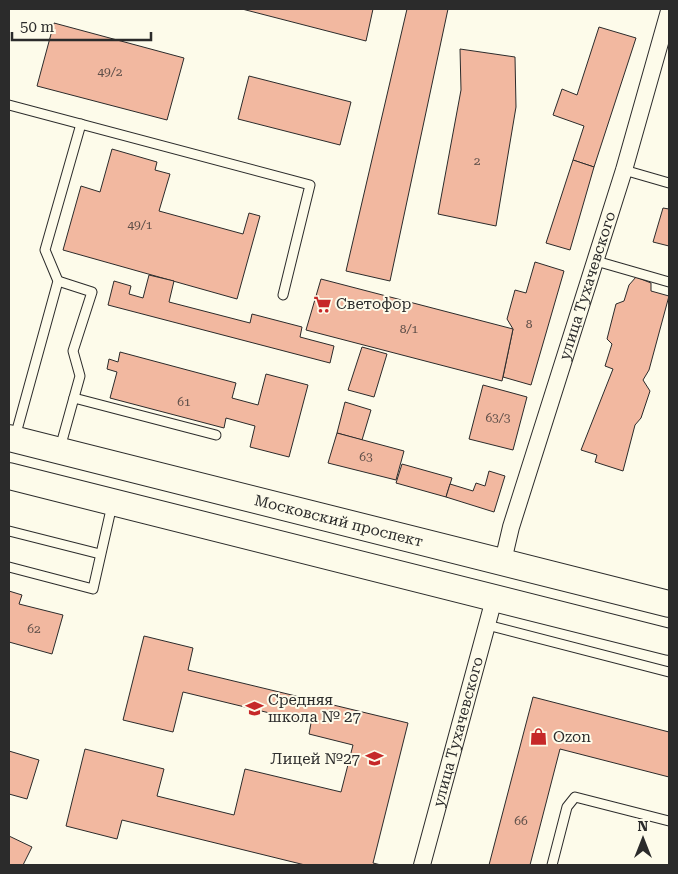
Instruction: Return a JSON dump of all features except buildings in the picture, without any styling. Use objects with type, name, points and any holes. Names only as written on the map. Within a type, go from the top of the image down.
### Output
[{"type":"main road","name":"Московский проспект","points":[[12,438],[669,604]]},
{"type":"main road","points":[[9,476],[669,642]]},
{"type":"main road","points":[[494,599],[503,561]]},
{"type":"street","name":"улица Тухачевского","points":[[503,561],[511,527],[624,170],[669,11]]},
{"type":"street","name":"улица Тухачевского","points":[[422,865],[494,599]]},
{"type":"lane","points":[[9,105],[310,185],[282,295]]},
{"type":"lane","points":[[12,438],[58,282],[46,250],[81,124]]},
{"type":"lane","points":[[624,170],[669,183]]},
{"type":"lane","points":[[596,261],[669,282]]},
{"type":"lane","points":[[58,282],[92,292],[74,351],[80,376],[60,451]]},
{"type":"lane","points":[[74,398],[216,435]]},
{"type":"lane","points":[[9,567],[93,589],[112,502]]},
{"type":"lane","points":[[9,531],[100,554]]},
{"type":"lane","points":[[486,625],[669,672]]},
{"type":"lane","points":[[552,865],[567,807],[575,797],[669,821]]},
{"type":"place","name":"Светофор","points":[[322,304]]},
{"type":"place","name":"Средняя школа № 27","points":[[254,709]]},
{"type":"place","name":"Ozon","points":[[539,737]]},
{"type":"place","name":"Лицей №27","points":[[374,759]]}]
